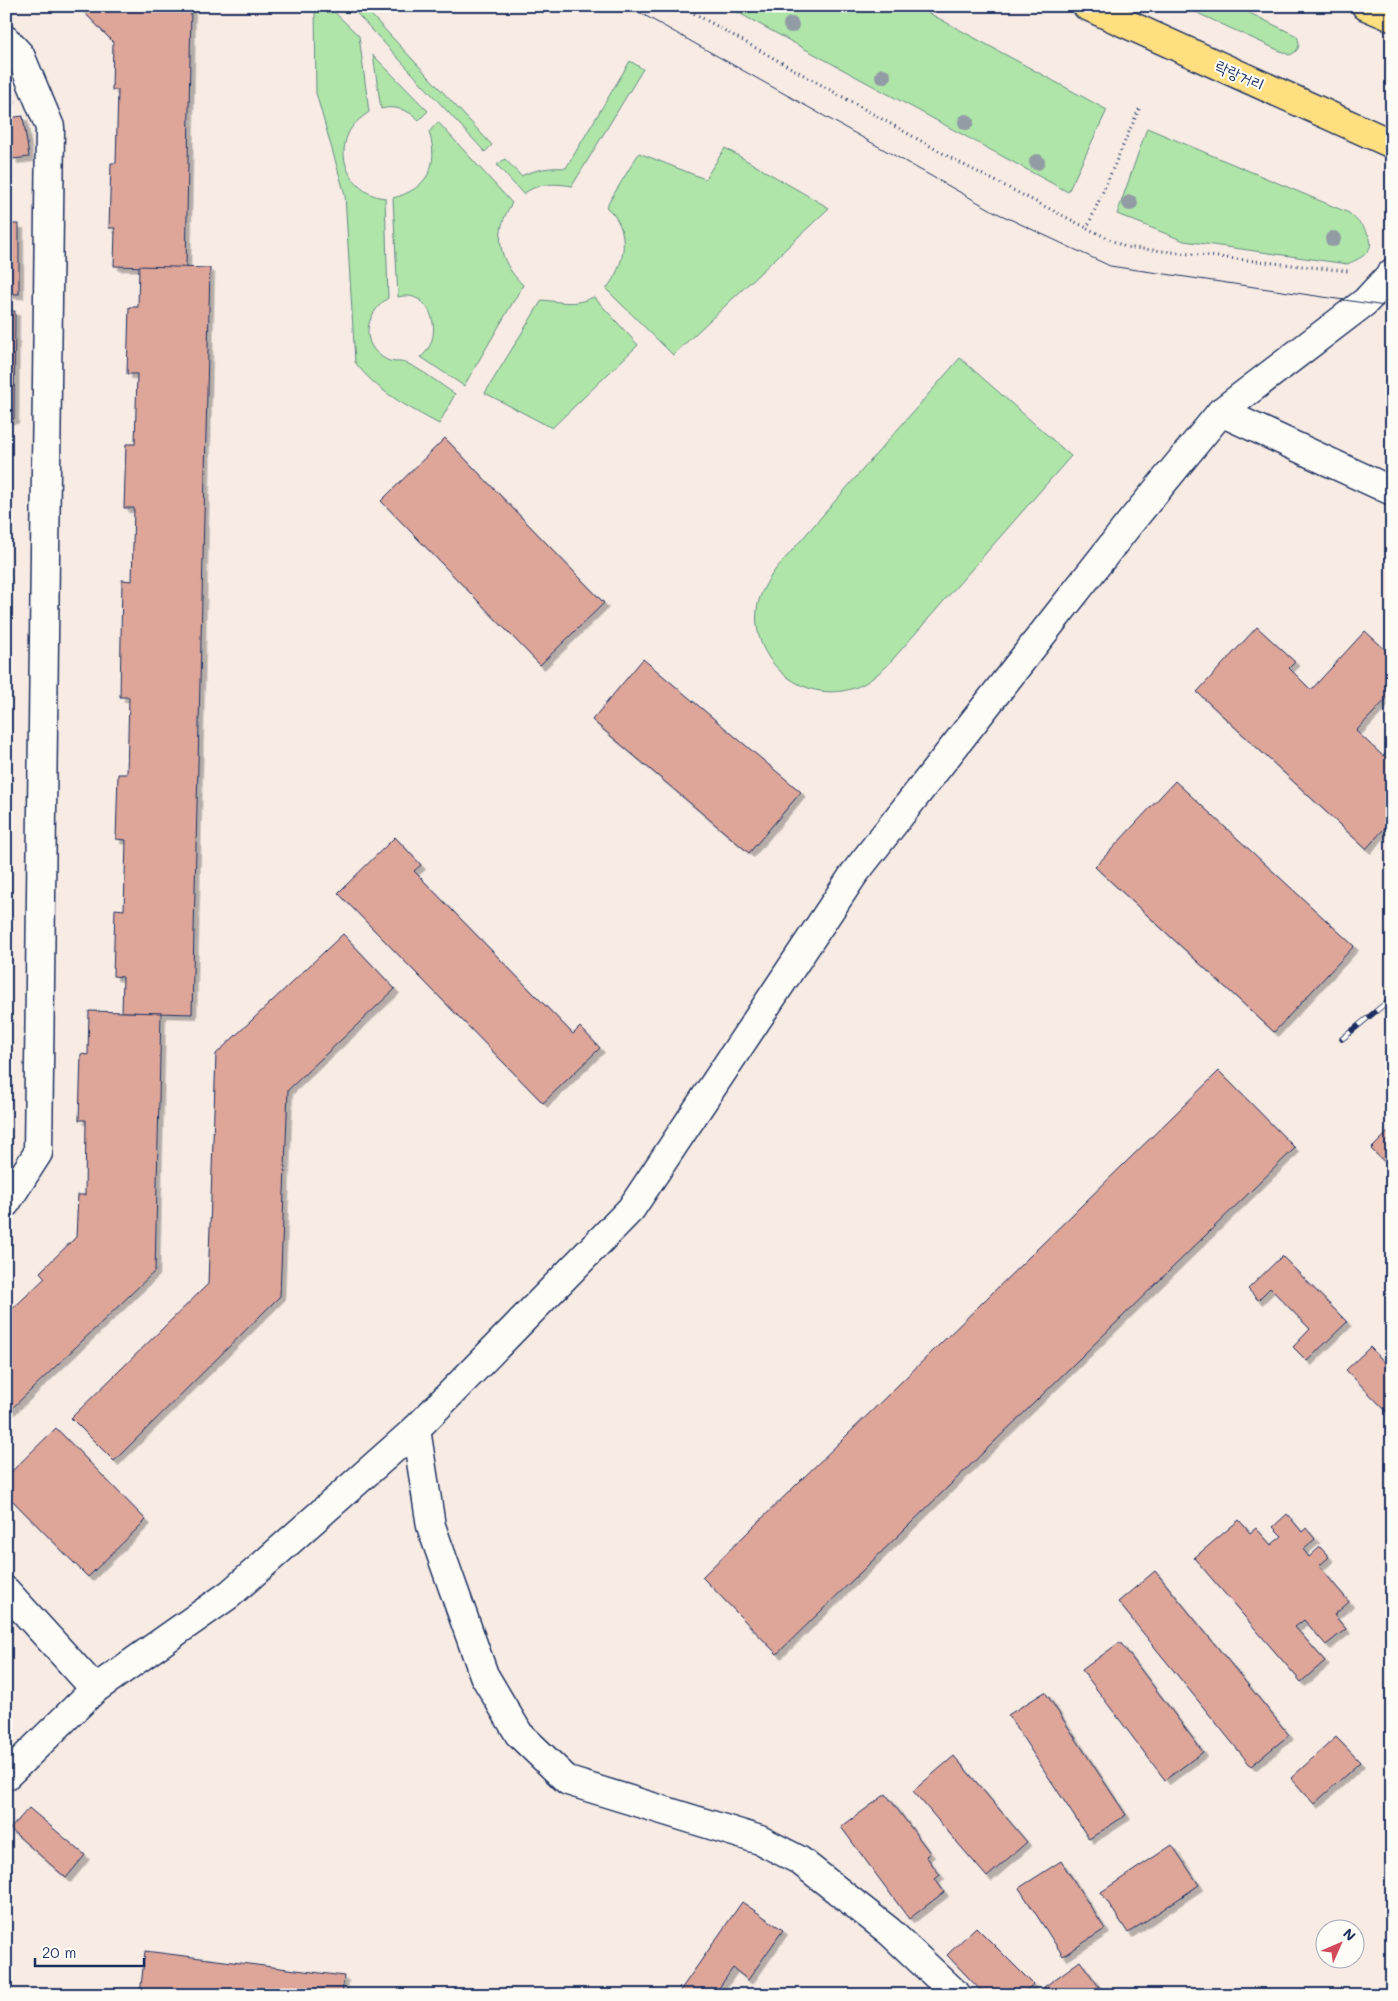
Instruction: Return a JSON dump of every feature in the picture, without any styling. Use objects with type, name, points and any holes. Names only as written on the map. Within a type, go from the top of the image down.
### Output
[{"type":"main road","name":"락랑거리","points":[[1087,6],[1392,144]]},
{"type":"main road","points":[[1366,6],[1392,17]]},
{"type":"street","points":[[6,40],[20,55],[50,127],[38,1154],[6,1203]]},
{"type":"street","points":[[6,1776],[95,1688],[230,1594],[416,1429],[631,1208],[854,874],[1129,524],[1221,412],[1365,302],[1390,274]]},
{"type":"street","points":[[1221,412],[1392,491]]},
{"type":"street","points":[[416,1429],[432,1526],[484,1675],[519,1734],[568,1781],[760,1840],[799,1860],[889,1931],[957,1995]]},
{"type":"street","points":[[6,1592],[95,1688]]},
{"type":"path","points":[[681,6],[962,164],[1125,247],[1390,274]]},
{"type":"path","points":[[1087,228],[1138,109]]},
{"type":"green space","points":[[315,6],[328,6],[359,36],[369,112],[350,130],[344,155],[350,175],[357,184],[374,196],[385,198],[388,298],[374,312],[368,329],[369,338],[378,354],[387,360],[404,362],[412,366],[455,394],[439,424],[404,405],[383,390],[355,362],[345,195],[316,93]]},
{"type":"green space","points":[[350,6],[363,6],[492,145],[485,152]]},
{"type":"green space","points":[[726,6],[916,6],[1107,110],[1068,192]]},
{"type":"green space","points":[[1182,6],[1235,6],[1297,36],[1298,48],[1289,55]]},
{"type":"green space","points":[[373,55],[428,111],[419,120],[401,109],[381,109]]},
{"type":"green space","points":[[630,61],[643,69],[572,186],[546,185],[534,188],[523,194],[497,165],[505,159],[521,176],[543,169],[566,168]]},
{"type":"green space","points":[[438,122],[512,203],[502,225],[501,246],[508,266],[523,285],[464,386],[421,357],[429,348],[433,338],[431,316],[426,306],[419,300],[409,296],[398,297],[393,198],[415,189],[428,174],[433,155],[429,132]]},
{"type":"green space","points":[[1147,128],[1349,213],[1364,228],[1370,241],[1370,247],[1359,259],[1347,264],[1184,241],[1117,214]]},
{"type":"green space","points":[[725,148],[829,208],[673,355],[606,289],[618,270],[623,248],[623,237],[615,216],[606,207],[639,153],[705,179]]},
{"type":"green space","points":[[594,297],[638,345],[552,428],[485,393],[542,300],[574,302]]},
{"type":"green space","points":[[960,358],[1071,456],[886,667],[859,686],[834,692],[816,690],[798,684],[782,673],[770,659],[761,642],[757,624],[758,604],[763,590],[775,570]]},
{"type":"building","points":[[85,6],[191,7],[186,268],[114,266],[115,228],[109,228],[111,163],[116,163],[118,90],[112,90],[113,42],[81,9]]},
{"type":"building","points":[[6,91],[12,98],[6,102]]},
{"type":"building","points":[[23,116],[29,157],[13,159],[8,118]]},
{"type":"building","points":[[6,224],[19,224],[19,294],[6,294]]},
{"type":"building","points":[[139,266],[210,268],[192,1014],[122,1012],[123,977],[113,976],[115,909],[124,910],[126,840],[116,839],[118,774],[127,774],[129,697],[120,697],[122,580],[132,581],[134,508],[124,508],[126,444],[135,444],[137,374],[127,374],[129,307],[138,307]]},
{"type":"building","points":[[6,311],[15,311],[14,419],[6,419]]},
{"type":"building","points":[[445,438],[604,603],[540,665],[381,501]]},
{"type":"building","points":[[1257,627],[1295,662],[1289,668],[1311,690],[1365,631],[1392,656],[1392,693],[1356,731],[1383,756],[1389,749],[1392,752],[1392,820],[1366,849],[1197,692]]},
{"type":"building","points":[[643,659],[801,792],[749,853],[592,720]]},
{"type":"building","points":[[1175,781],[1354,946],[1274,1032],[1095,867]]},
{"type":"building","points":[[395,837],[421,865],[414,871],[573,1034],[580,1027],[600,1048],[543,1103],[338,893]]},
{"type":"building","points":[[343,934],[395,989],[288,1090],[280,1296],[114,1461],[71,1418],[208,1284],[216,1054]]},
{"type":"building","points":[[89,1011],[161,1013],[155,1271],[6,1414],[6,1315],[45,1278],[40,1272],[76,1237],[78,1195],[85,1195],[86,1120],[79,1120],[81,1054],[88,1055]]},
{"type":"building","points":[[1219,1071],[1295,1148],[777,1654],[702,1577]]},
{"type":"building","points":[[1392,1128],[1392,1169],[1371,1149]]},
{"type":"building","points":[[1282,1256],[1347,1322],[1307,1361],[1293,1347],[1310,1329],[1270,1288],[1258,1300],[1248,1289]]},
{"type":"building","points":[[1370,1347],[1392,1370],[1392,1417],[1346,1370]]},
{"type":"building","points":[[56,1428],[146,1520],[88,1577],[6,1494],[6,1477]]},
{"type":"building","points":[[1287,1514],[1302,1532],[1306,1528],[1315,1539],[1303,1549],[1309,1557],[1320,1547],[1329,1557],[1319,1566],[1349,1602],[1334,1615],[1346,1629],[1326,1645],[1304,1620],[1295,1627],[1325,1661],[1301,1682],[1194,1558],[1239,1520],[1250,1533],[1256,1528],[1271,1545],[1282,1536],[1273,1527]]},
{"type":"building","points":[[1155,1571],[1289,1735],[1251,1766],[1118,1602]]},
{"type":"building","points":[[1120,1642],[1203,1752],[1165,1780],[1082,1670]]},
{"type":"building","points":[[1045,1692],[1126,1815],[1089,1839],[1008,1715]]},
{"type":"building","points":[[1336,1737],[1360,1762],[1314,1804],[1291,1778]]},
{"type":"building","points":[[954,1756],[1027,1842],[987,1877],[913,1791]]},
{"type":"building","points":[[886,1794],[930,1853],[926,1856],[940,1875],[935,1879],[944,1892],[909,1919],[841,1827]]},
{"type":"building","points":[[29,1808],[85,1855],[66,1878],[10,1829]]},
{"type":"building","points":[[1172,1845],[1199,1885],[1128,1933],[1101,1892]]},
{"type":"building","points":[[1061,1861],[1105,1929],[1063,1956],[1019,1888]]},
{"type":"building","points":[[742,1902],[783,1930],[748,1980],[733,1968],[714,1995],[677,1995]]},
{"type":"building","points":[[976,1927],[1033,1984],[1022,1995],[985,1995],[947,1955]]},
{"type":"building","points":[[145,1951],[344,1976],[342,1995],[140,1995]]},
{"type":"building","points":[[1080,1961],[1105,1995],[1049,1995],[1044,1987]]},
{"type":"tram line","points":[[628,6],[997,213],[1110,266],[1392,307]]},
{"type":"railway","points":[[1342,1039],[1392,998]]}]
